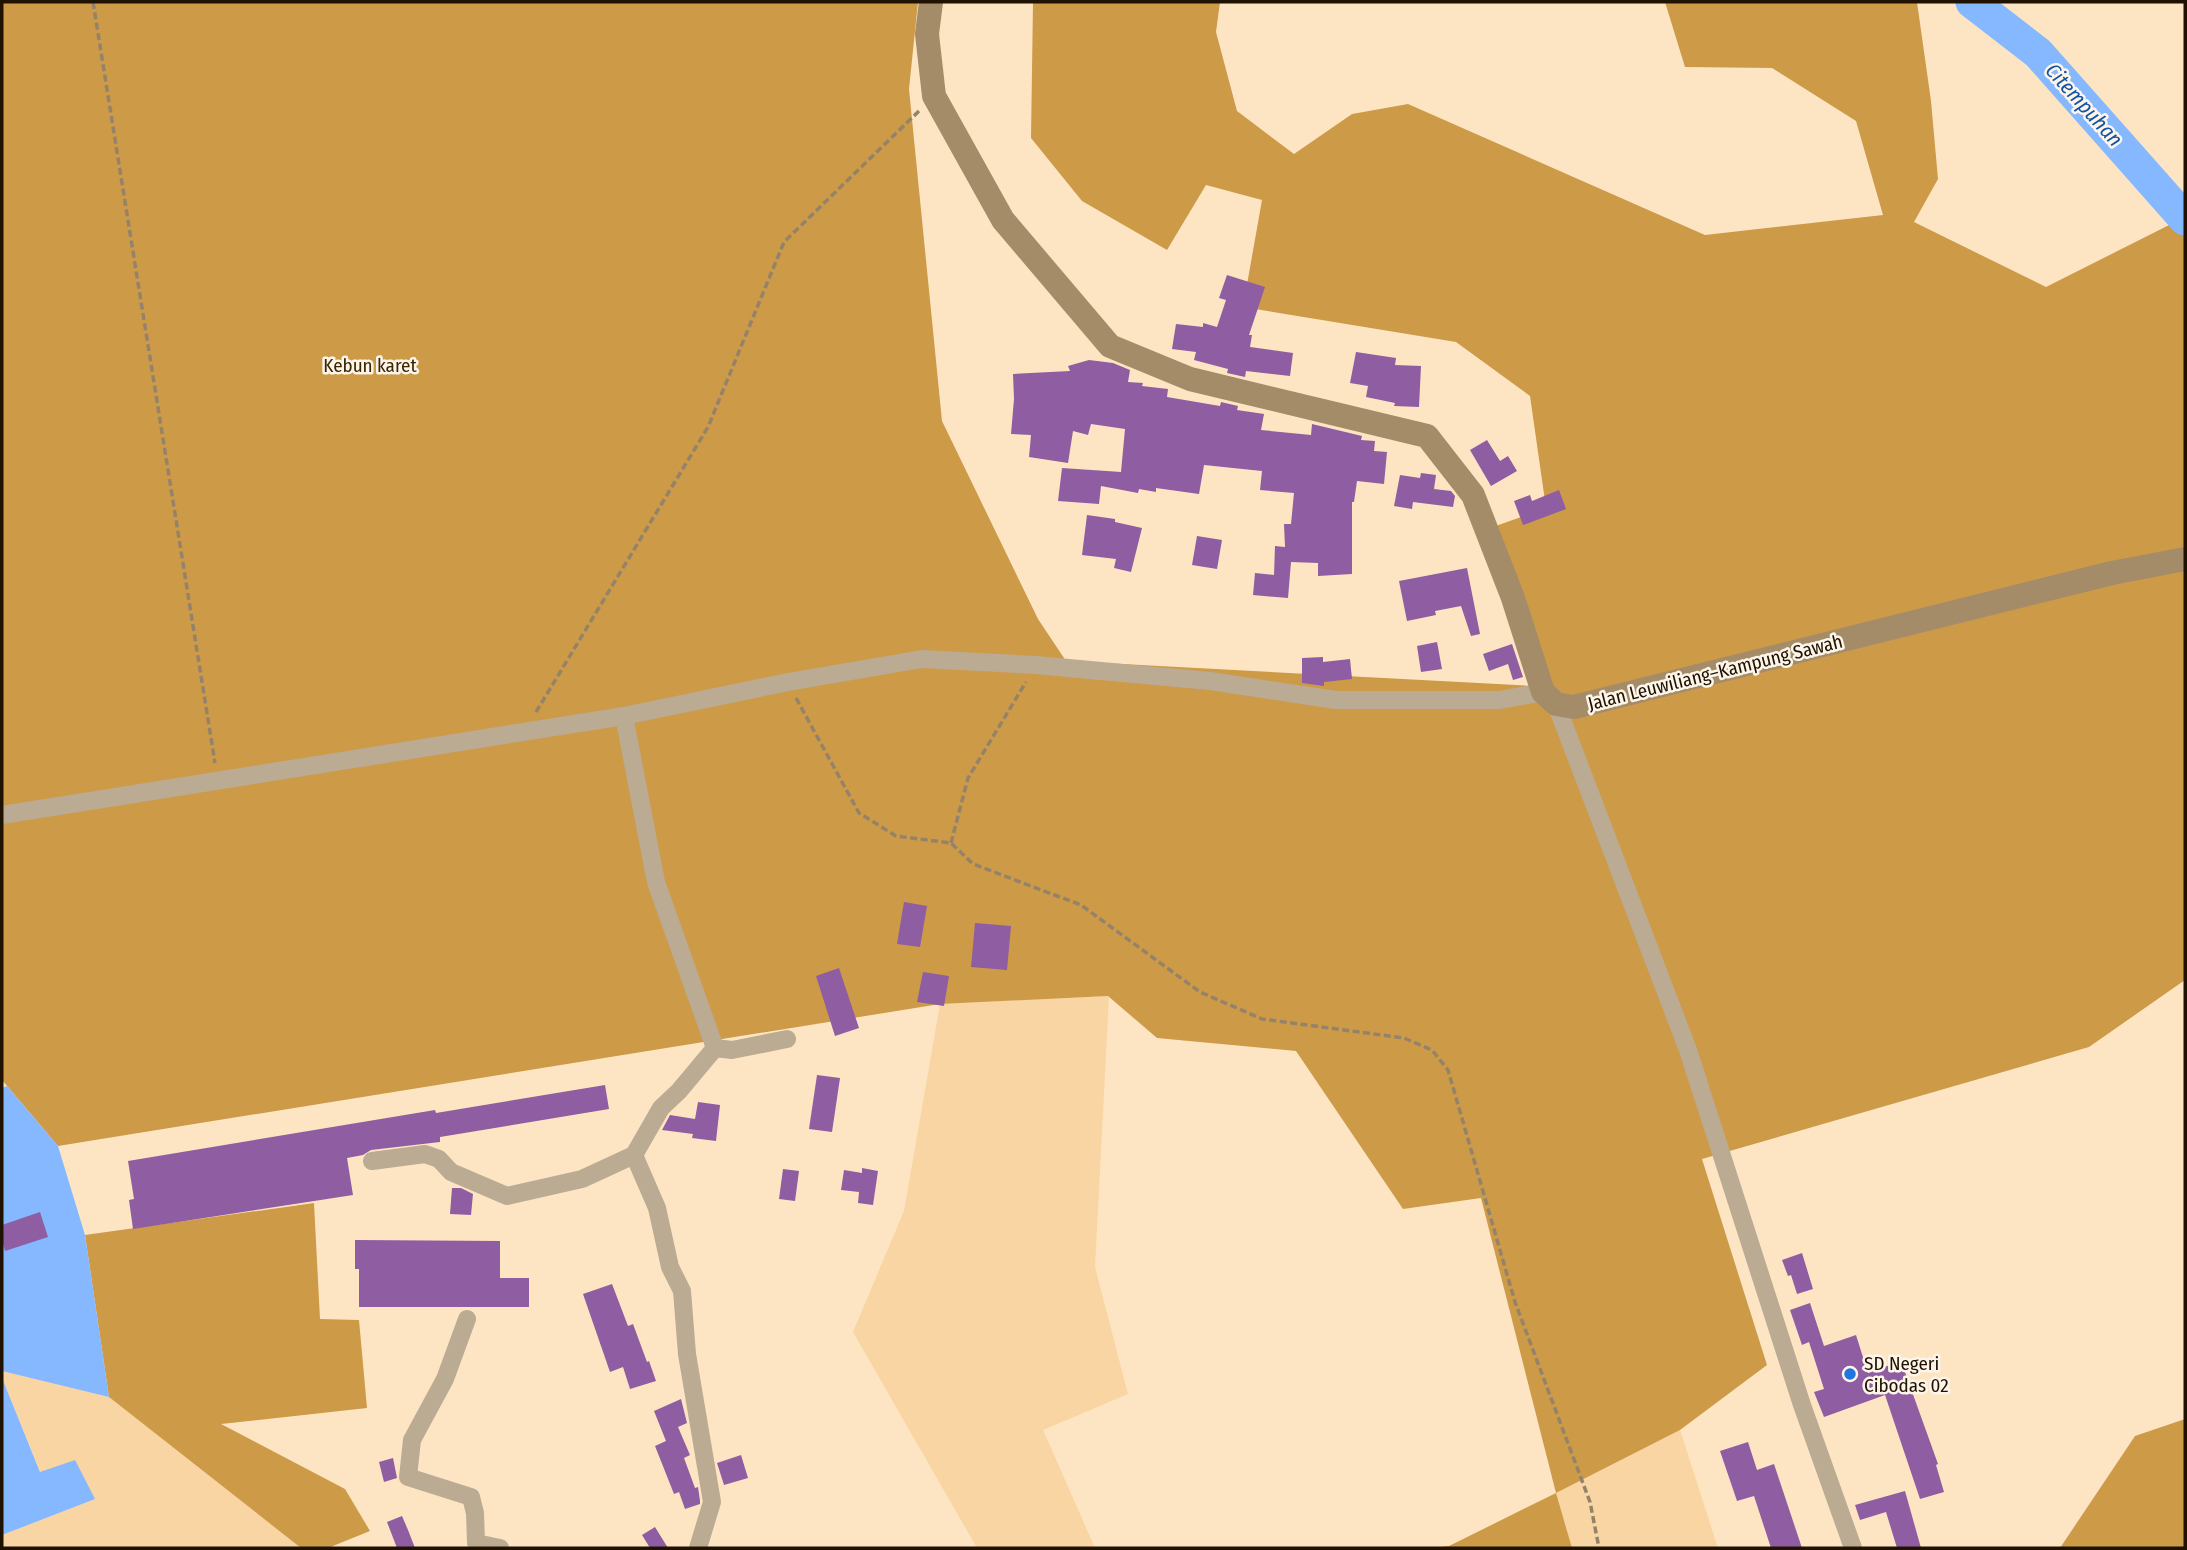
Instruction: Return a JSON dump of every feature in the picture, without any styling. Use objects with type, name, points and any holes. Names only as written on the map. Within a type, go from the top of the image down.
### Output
[{"type":"main road","points":[[931,2],[927,34],[934,96],[1003,220],[1110,346],[1190,379],[1427,436],[1473,495],[1549,698]]},
{"type":"main road","name":"Jalan Leuwiliang–Kampung Sawah","points":[[1549,698],[1574,707],[2112,573],[2185,559]]},
{"type":"street","points":[[2,815],[624,716],[788,682],[922,659],[1036,665],[1210,681],[1336,700],[1549,698],[1688,1050],[1802,1405],[1853,1548]]},
{"type":"street","points":[[624,716],[656,882],[715,1048]]},
{"type":"street","points":[[715,1048],[732,1050],[786,1039]]},
{"type":"street","points":[[372,1161],[425,1154],[439,1159],[451,1172],[507,1196],[582,1179],[634,1154],[661,1108],[715,1048]]},
{"type":"street","points":[[634,1154],[657,1208],[670,1268],[682,1290],[687,1354],[712,1502],[698,1548]]},
{"type":"street","points":[[467,1319],[445,1379],[412,1440],[408,1477],[471,1497],[476,1543],[500,1548]]},
{"type":"path","points":[[93,2],[218,780]]},
{"type":"path","points":[[524,732],[708,427],[784,242],[934,96]]},
{"type":"path","points":[[951,843],[968,778],[1036,665]]},
{"type":"path","points":[[788,682],[859,813],[896,836],[951,843],[973,864],[1081,905],[1200,992],[1262,1018],[1404,1038],[1432,1050],[1448,1070],[1515,1302],[1590,1502],[1599,1548]]},
{"type":"shaded area","points":[[1109,996],[1095,1267],[1128,1394],[1043,1430],[1095,1548],[977,1548],[853,1332],[904,1211],[940,1004]]},
{"type":"shaded area","points":[[2,1371],[109,1397],[301,1548],[2,1548],[2,1535],[95,1499],[41,1473],[2,1378]]},
{"type":"shaded area","points":[[1680,1430],[1718,1548],[1572,1548],[1556,1493]]},
{"type":"green space","name":"Kebun karet","points":[[2,2],[918,2],[909,89],[942,421],[1038,619],[1066,661],[1552,687],[1490,528],[1546,508],[1530,396],[1456,342],[1243,307],[1262,200],[1206,185],[1167,250],[1082,201],[1031,138],[1033,2],[1220,2],[1216,32],[1237,111],[1294,154],[1352,114],[1408,104],[1705,235],[1883,215],[1856,121],[1772,68],[1685,67],[1665,2],[1917,2],[1931,101],[1938,179],[1914,222],[2046,287],[2185,217],[2185,980],[2089,1047],[1702,1159],[1767,1365],[1680,1430],[1556,1493],[1481,1198],[1403,1209],[1296,1051],[1157,1038],[1108,996],[940,1004],[58,1146],[2,1080]]},
{"type":"green space","points":[[314,1203],[320,1319],[359,1320],[367,1408],[221,1424],[345,1489],[370,1531],[328,1548],[301,1548],[109,1397],[85,1235]]},
{"type":"green space","points":[[2185,1419],[2185,1548],[2060,1548],[2135,1436]]},
{"type":"green space","points":[[1556,1493],[1572,1548],[1431,1548],[1449,1546]]},
{"type":"water","points":[[7,1086],[58,1146],[85,1235],[109,1397],[2,1371],[2,1088]]},
{"type":"water","points":[[2,1378],[40,1472],[75,1460],[95,1499],[2,1535]]},
{"type":"building","points":[[1227,275],[1265,287],[1249,335],[1252,335],[1250,347],[1293,353],[1290,376],[1246,371],[1245,377],[1227,373],[1228,369],[1194,360],[1196,352],[1172,349],[1176,324],[1203,327],[1203,323],[1217,327],[1226,300],[1219,298]]},
{"type":"building","points":[[1356,352],[1396,358],[1395,365],[1421,366],[1419,407],[1394,406],[1395,403],[1366,397],[1368,386],[1350,383]]},
{"type":"building","points":[[1089,360],[1113,363],[1130,370],[1128,382],[1168,389],[1167,397],[1220,406],[1221,402],[1238,406],[1237,410],[1264,414],[1261,430],[1311,435],[1312,424],[1362,436],[1361,440],[1375,441],[1374,451],[1387,452],[1384,484],[1357,481],[1352,502],[1352,574],[1318,576],[1318,563],[1291,562],[1288,598],[1253,595],[1255,573],[1274,575],[1275,546],[1285,547],[1284,524],[1291,524],[1294,493],[1260,490],[1262,471],[1204,465],[1199,494],[1156,488],[1156,492],[1139,489],[1138,493],[1101,486],[1099,504],[1058,501],[1062,468],[1121,472],[1125,429],[1091,424],[1088,435],[1073,431],[1068,463],[1029,457],[1031,435],[1011,434],[1013,374],[1070,371],[1068,366]]},
{"type":"building","points":[[1487,440],[1500,461],[1508,456],[1517,471],[1491,486],[1470,450]]},
{"type":"building","points":[[1421,473],[1436,475],[1434,489],[1451,491],[1455,496],[1453,507],[1413,502],[1412,509],[1394,506],[1400,475],[1420,478]]},
{"type":"building","points":[[1559,490],[1566,509],[1523,525],[1514,501],[1530,495],[1532,501]]},
{"type":"building","points":[[1087,515],[1115,519],[1115,522],[1142,528],[1131,572],[1114,568],[1116,559],[1082,555]]},
{"type":"building","points":[[1197,536],[1222,540],[1217,569],[1192,565]]},
{"type":"building","points":[[1467,568],[1480,634],[1471,636],[1461,606],[1435,611],[1436,615],[1407,621],[1399,581]]},
{"type":"building","points":[[1437,642],[1442,669],[1421,672],[1417,646]]},
{"type":"building","points":[[1512,644],[1523,677],[1513,680],[1508,664],[1489,671],[1483,654]]},
{"type":"building","points":[[1323,657],[1323,662],[1350,659],[1352,679],[1324,682],[1324,686],[1302,683],[1302,658]]},
{"type":"building","points":[[904,902],[927,906],[920,947],[897,944]]},
{"type":"building","points":[[975,923],[1011,926],[1007,970],[971,967]]},
{"type":"building","points":[[839,968],[859,1028],[835,1036],[816,976]]},
{"type":"building","points":[[923,972],[949,976],[944,1006],[917,1002]]},
{"type":"building","points":[[817,1075],[840,1078],[832,1132],[809,1129]]},
{"type":"building","points":[[605,1085],[609,1109],[440,1137],[440,1142],[371,1150],[363,1155],[347,1158],[353,1195],[133,1229],[129,1200],[134,1199],[128,1161]]},
{"type":"building","points":[[698,1102],[720,1105],[716,1141],[692,1138],[693,1134],[662,1130],[670,1115],[695,1119]]},
{"type":"building","points":[[862,1168],[878,1171],[873,1205],[858,1203],[859,1192],[841,1190],[844,1170],[862,1173]]},
{"type":"building","points":[[783,1169],[799,1171],[795,1201],[779,1199]]},
{"type":"building","points":[[452,1188],[461,1188],[473,1194],[471,1215],[450,1214]]},
{"type":"building","points":[[40,1212],[48,1237],[5,1251],[2,1225]]},
{"type":"building","points":[[355,1240],[500,1241],[500,1278],[529,1278],[529,1307],[359,1307],[359,1269],[355,1269]]},
{"type":"building","points":[[1802,1253],[1813,1289],[1797,1294],[1791,1275],[1788,1276],[1782,1260]]},
{"type":"building","points":[[612,1284],[628,1326],[633,1324],[656,1381],[630,1389],[623,1367],[610,1372],[583,1294]]},
{"type":"building","points":[[1810,1303],[1824,1346],[1856,1335],[1868,1373],[1901,1361],[1938,1464],[1936,1465],[1944,1492],[1920,1499],[1885,1395],[1824,1417],[1814,1392],[1824,1389],[1809,1342],[1802,1345],[1790,1310]]},
{"type":"building","points":[[681,1399],[687,1423],[678,1427],[690,1455],[684,1458],[695,1488],[698,1487],[700,1501],[700,1504],[685,1509],[679,1492],[674,1494],[655,1446],[666,1441],[654,1411]]},
{"type":"building","points":[[1748,1442],[1757,1470],[1774,1464],[1802,1548],[1771,1548],[1754,1496],[1737,1501],[1720,1451]]},
{"type":"building","points":[[741,1455],[748,1478],[724,1485],[717,1463]]},
{"type":"building","points":[[393,1458],[397,1478],[384,1482],[379,1462]]},
{"type":"building","points":[[1905,1491],[1921,1548],[1897,1548],[1886,1512],[1860,1520],[1855,1505]]},
{"type":"building","points":[[402,1516],[415,1548],[397,1548],[387,1522]]},
{"type":"building","points":[[655,1527],[668,1548],[650,1548],[642,1535]]},
{"type":"waterway","name":"Citempuhan","points":[[1972,2],[2038,53],[2185,219]]},
{"type":"place","name":"SD Negeri Cibodas 02","points":[[1850,1374]]}]
